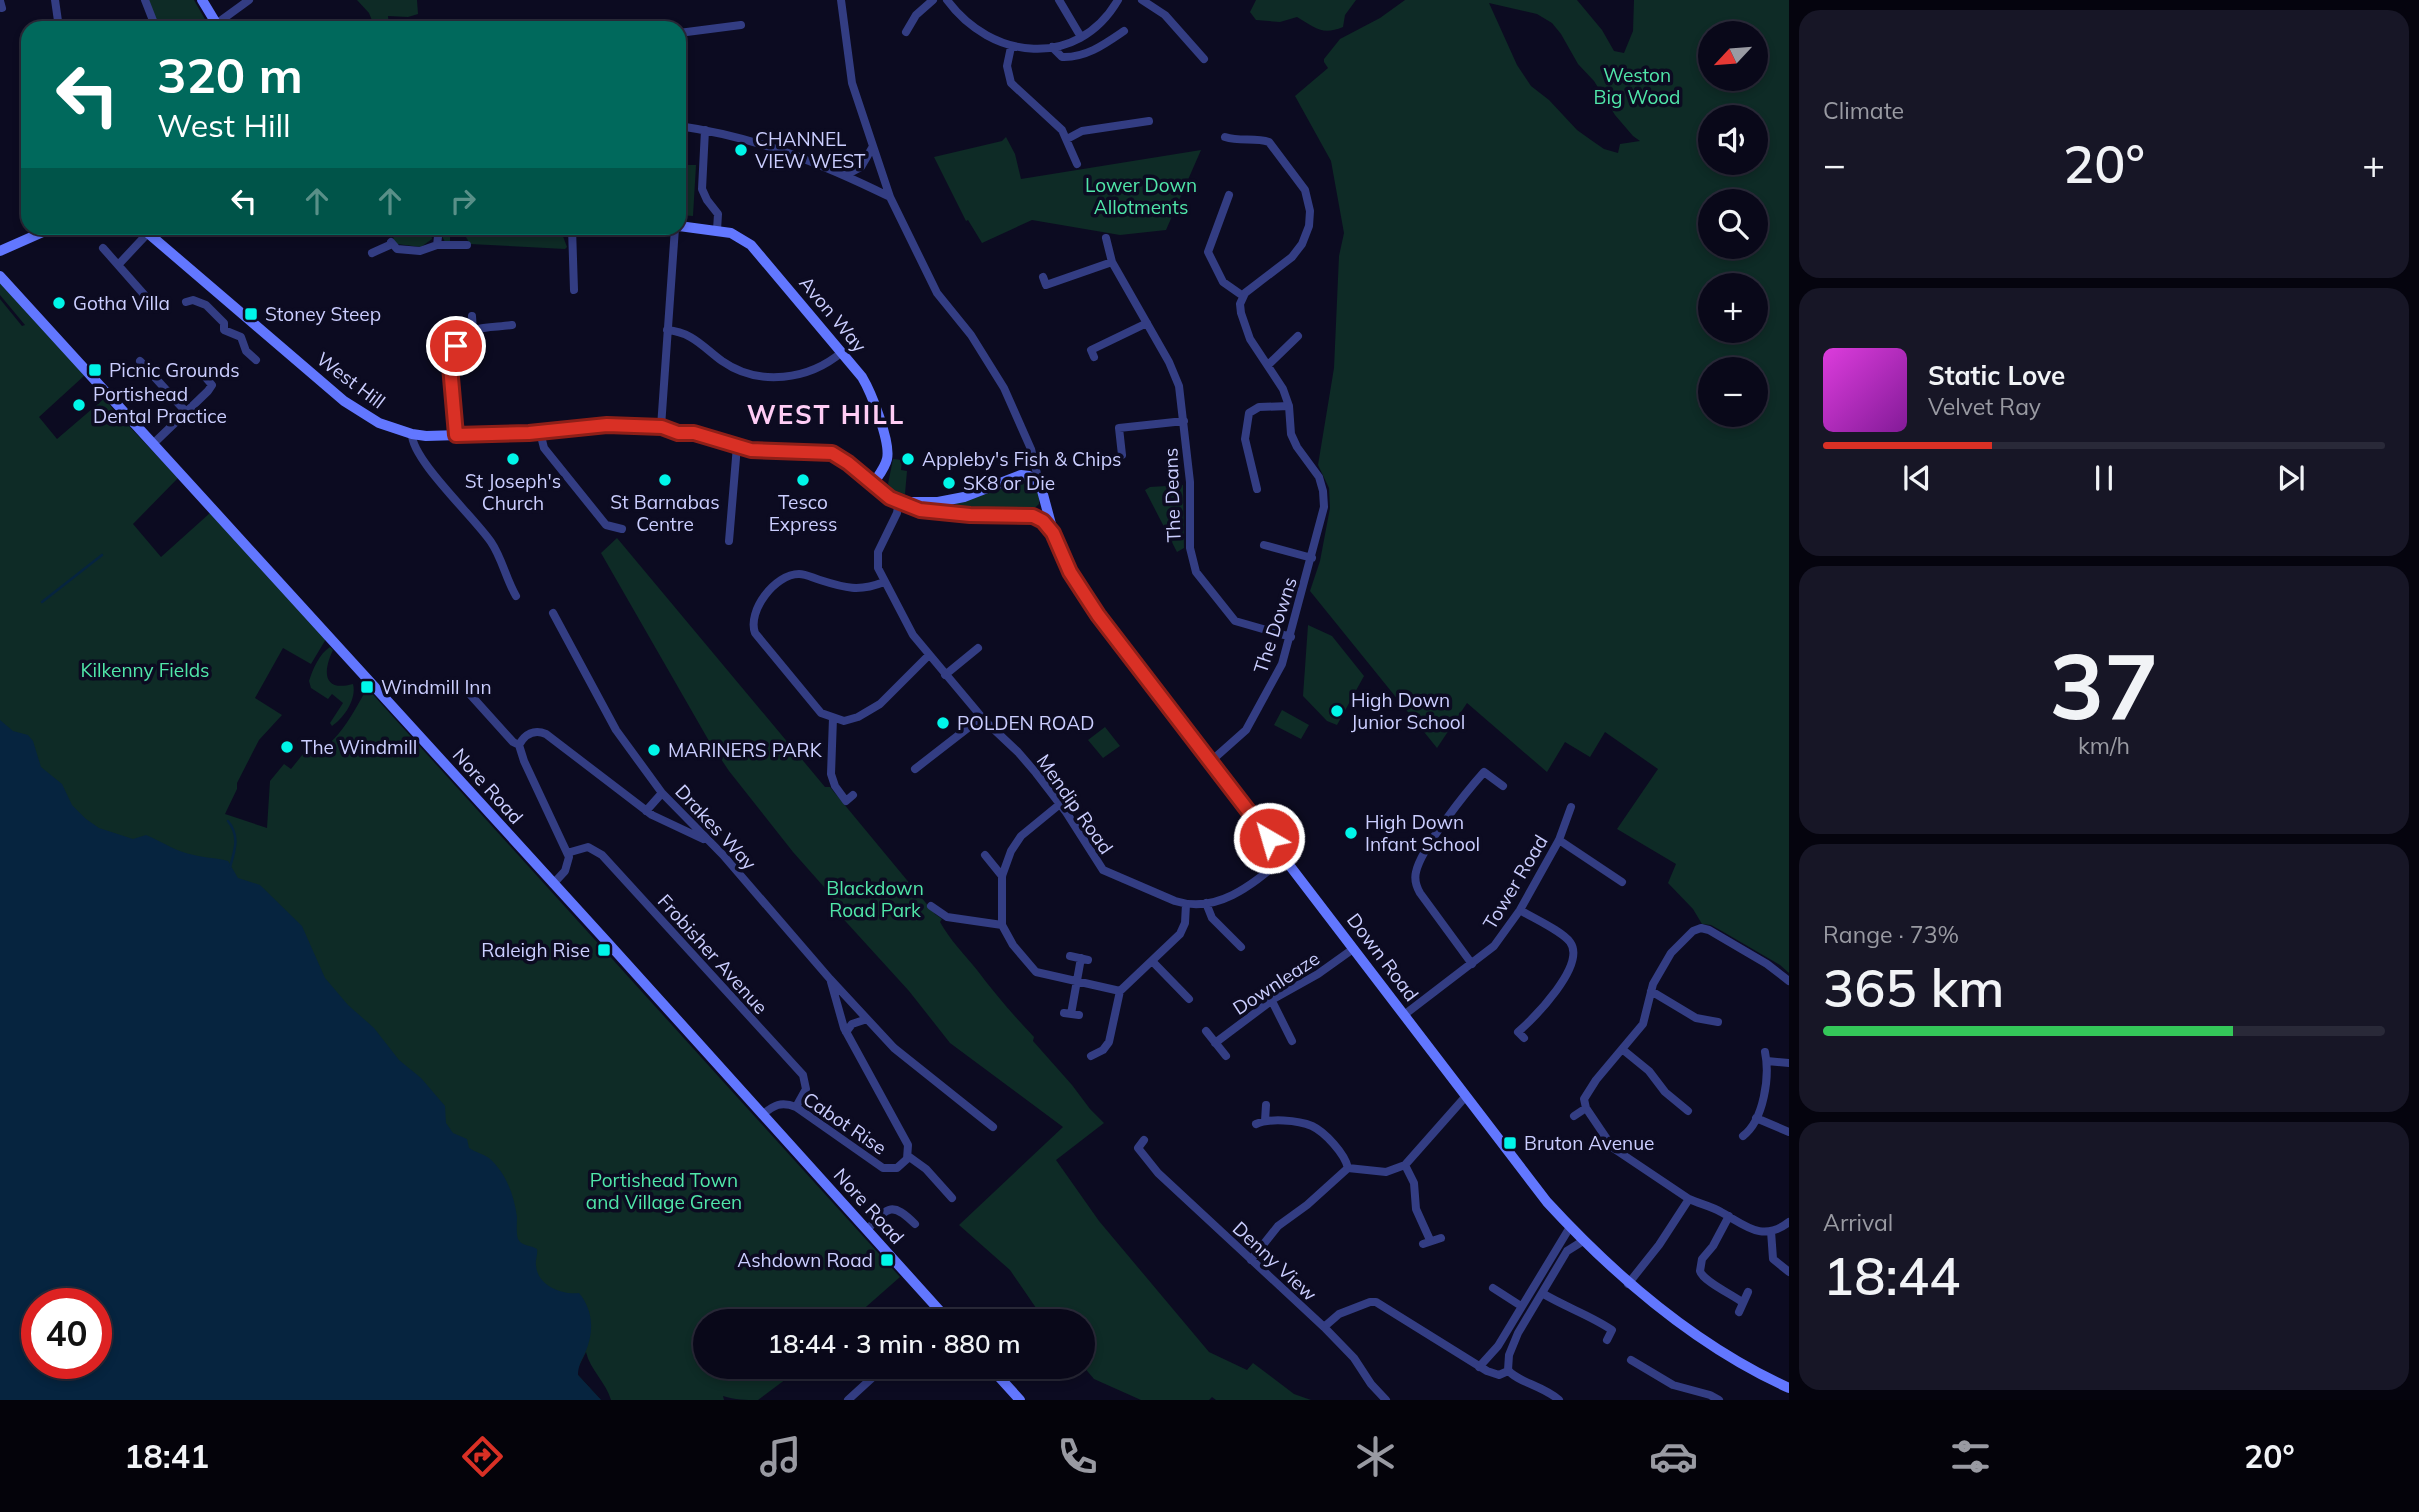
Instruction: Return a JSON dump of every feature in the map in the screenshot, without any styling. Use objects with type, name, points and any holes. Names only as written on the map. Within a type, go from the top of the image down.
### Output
[{"type":"street","points":[[55,0],[58,21]]},
{"type":"street","points":[[145,0],[153,21]]},
{"type":"street","points":[[202,0],[215,21]]},
{"type":"street","points":[[224,21],[249,0]]},
{"type":"street","points":[[841,0],[852,83],[890,197],[937,293],[971,335],[1004,388],[1031,449],[1041,490],[1041,506],[1033,516],[1043,521],[1053,533]]},
{"type":"street","points":[[908,26],[933,0]]},
{"type":"street","points":[[947,0],[974,30],[1011,47],[1052,47],[1081,37],[1108,15],[1118,0]]},
{"type":"street","points":[[1059,0],[1081,37]]},
{"type":"street","points":[[1142,0],[1166,15],[1198,56]]},
{"type":"street","points":[[686,32],[741,24]]},
{"type":"street","points":[[1052,47],[1059,56],[1066,58],[1084,54],[1124,32]]},
{"type":"street","points":[[1115,38],[1121,48]]},
{"type":"street","points":[[1011,47],[1007,66],[1012,84],[1050,117],[1067,139],[1077,164]]},
{"type":"street","points":[[1067,139],[1082,131],[1144,119]]},
{"type":"street","points":[[686,128],[705,130],[808,158],[890,197]]},
{"type":"street","points":[[705,130],[702,189],[705,198],[719,216],[718,230]]},
{"type":"street","points":[[1229,140],[1269,142],[1301,183],[1307,196],[1310,218],[1302,244],[1292,257],[1252,286],[1243,296],[1223,282],[1208,249],[1229,199]]},
{"type":"street","points":[[846,175],[861,167],[872,148]]},
{"type":"street","points":[[1281,176],[1288,169]]},
{"type":"street","name":"Avon Way","points":[[686,228],[718,230],[740,237],[751,245],[865,381],[886,441],[886,461],[873,484]]},
{"type":"street","points":[[24,239],[30,235]]},
{"type":"street","points":[[0,251],[34,235]]},
{"type":"street","points":[[119,264],[141,235]]},
{"type":"street","name":"West Hill","points":[[151,235],[356,410],[379,423],[412,434],[540,432],[607,425],[683,429],[759,451],[827,452],[841,457],[890,498],[920,510],[1033,516]]},
{"type":"street","points":[[438,245],[439,235]]},
{"type":"street","points":[[572,235],[569,271],[574,290]]},
{"type":"street","points":[[667,429],[667,330],[676,235]]},
{"type":"street","name":"The Deans","points":[[1106,238],[1112,262],[1174,373],[1182,401],[1190,482],[1190,548],[1196,572],[1235,621],[1291,637]]},
{"type":"street","points":[[374,242],[375,252],[392,243],[397,249],[418,251],[438,245],[467,245]]},
{"type":"street","points":[[103,248],[144,296]]},
{"type":"street","points":[[1198,248],[1208,249]]},
{"type":"street","points":[[1046,284],[1112,262]]},
{"type":"street","name":"Nore Road","points":[[0,276],[867,1230],[934,1309]]},
{"type":"street","name":"The Downs","points":[[1210,762],[1246,730],[1282,664],[1324,510],[1324,494],[1318,474],[1292,437],[1289,406],[1283,389],[1244,325],[1240,309],[1243,296]]},
{"type":"street","points":[[187,302],[201,302],[224,323]]},
{"type":"street","points":[[236,308],[224,323],[224,330],[241,337],[246,351],[256,360]]},
{"type":"street","points":[[471,316],[473,331]]},
{"type":"street","points":[[1091,350],[1147,323]]},
{"type":"street","points":[[456,435],[450,361],[452,352],[460,341],[473,331],[512,325]]},
{"type":"street","points":[[667,330],[689,334],[731,366],[765,376],[786,377],[803,374],[824,366],[842,352]]},
{"type":"street","points":[[1268,365],[1297,341]]},
{"type":"street","points":[[140,361],[187,413]]},
{"type":"street","points":[[154,443],[187,413],[212,385],[206,378]]},
{"type":"street","points":[[1253,486],[1244,436],[1249,412],[1252,408],[1263,406],[1289,406]]},
{"type":"street","points":[[1118,418],[1122,455]]},
{"type":"street","name":"The Deans","points":[[1119,428],[1184,421]]},
{"type":"street","points":[[540,432],[544,448],[606,525],[622,529]]},
{"type":"street","points":[[412,434],[412,443],[417,453],[491,541],[516,596]]},
{"type":"street","points":[[729,541],[737,446]]},
{"type":"street","points":[[901,501],[947,500],[976,494],[1021,475],[1031,461],[1031,449]]},
{"type":"street","points":[[1021,475],[1033,478],[1041,490]]},
{"type":"street","name":"Down Road","points":[[1041,490],[1053,533],[1070,572],[1092,607],[1547,1202],[1628,1284],[1706,1340],[1775,1382],[1789,1386]]},
{"type":"street","points":[[947,500],[947,513]]},
{"type":"street","name":"Mendip Road","points":[[901,501],[878,555],[878,568],[911,632],[945,675],[1018,752],[1060,804],[1103,870],[1186,904],[1206,903],[1247,888],[1284,858]]},
{"type":"street","name":"The Downs","points":[[1264,545],[1312,558]]},
{"type":"street","points":[[884,582],[860,589],[792,575],[780,581],[760,602],[754,612],[753,628],[759,640],[820,712],[847,721],[872,710],[929,655]]},
{"type":"street","points":[[511,587],[522,581]]},
{"type":"street","name":"Drakes Way","points":[[553,613],[612,725],[662,793],[867,1019],[912,1064],[973,1105],[993,1127]]},
{"type":"street","points":[[945,675],[978,648]]},
{"type":"street","points":[[467,691],[513,742],[519,744]]},
{"type":"street","points":[[916,770],[982,717]]},
{"type":"street","points":[[833,718],[832,779],[846,801],[853,795]]},
{"type":"street","points":[[519,744],[532,733],[548,735],[646,811],[711,844]]},
{"type":"street","points":[[519,744],[524,761],[567,853],[567,867],[553,884]]},
{"type":"street","points":[[1476,766],[1503,786]]},
{"type":"street","points":[[1472,964],[1423,899],[1416,886],[1415,876],[1420,862],[1439,831],[1484,772]]},
{"type":"street","points":[[646,811],[662,793]]},
{"type":"street","points":[[1060,804],[1017,840],[1002,876],[1002,925],[1013,945],[1033,970],[1120,991]]},
{"type":"street","name":"Tower Road","points":[[1404,1015],[1494,946],[1520,910],[1559,840],[1571,807]]},
{"type":"street","points":[[1559,840],[1622,882]]},
{"type":"street","name":"Frobisher Avenue","points":[[567,853],[587,847],[601,855],[803,1075],[806,1089],[796,1107]]},
{"type":"street","points":[[985,855],[1002,876]]},
{"type":"street","points":[[1614,877],[1620,866]]},
{"type":"street","points":[[1206,903],[1212,918],[1241,947]]},
{"type":"street","points":[[1091,1056],[1109,1042],[1120,991],[1183,930],[1186,904]]},
{"type":"street","points":[[932,906],[947,917],[1002,925]]},
{"type":"street","points":[[1511,1025],[1521,1035],[1553,994],[1572,963],[1574,953],[1565,937],[1520,910]]},
{"type":"street","points":[[1789,981],[1767,964],[1709,930],[1701,928],[1685,937],[1671,953],[1656,978],[1643,1024],[1591,1086],[1584,1099],[1586,1108],[1613,1148],[1689,1199],[1728,1216],[1749,1229],[1771,1231],[1789,1222]]},
{"type":"street","name":"Downleaze","points":[[1215,1043],[1272,1001],[1318,974],[1353,949]]},
{"type":"street","points":[[1070,956],[1085,959],[1077,981],[1071,1014]]},
{"type":"street","points":[[1152,961],[1189,999]]},
{"type":"street","name":"Drakes Way","points":[[830,979],[846,1032]]},
{"type":"street","points":[[1651,991],[1706,1026],[1718,1022]]},
{"type":"street","points":[[1272,1001],[1292,1041]]},
{"type":"street","points":[[846,1032],[852,1024],[867,1019]]},
{"type":"street","points":[[1286,1031],[1294,1026]]},
{"type":"street","points":[[1206,1031],[1226,1056]]},
{"type":"street","name":"Cabot Rise","points":[[762,1115],[779,1103],[796,1107],[883,1168],[900,1167],[908,1156],[908,1145],[846,1032]]},
{"type":"street","points":[[1622,1049],[1649,1071],[1665,1092],[1685,1108],[1689,1097]]},
{"type":"street","points":[[1743,1136],[1750,1130],[1756,1118],[1767,1083],[1766,1057],[1789,1063]]},
{"type":"street","points":[[1251,1260],[1278,1226],[1307,1205],[1348,1168],[1389,1172],[1405,1165],[1466,1097]]},
{"type":"street","points":[[1265,1121],[1266,1105]]},
{"type":"street","points":[[1574,1116],[1586,1108]]},
{"type":"street","points":[[1756,1118],[1789,1132]]},
{"type":"street","points":[[1256,1124],[1265,1121],[1299,1123],[1314,1127],[1328,1139],[1347,1162],[1348,1168]]},
{"type":"street","name":"Denny View","points":[[1139,1146],[1166,1181],[1354,1357],[1371,1384],[1386,1400]]},
{"type":"street","name":"Cabot Rise","points":[[908,1156],[919,1162],[947,1187],[952,1198]]},
{"type":"street","points":[[1405,1165],[1414,1182],[1416,1209],[1427,1242],[1441,1238]]},
{"type":"street","points":[[1628,1284],[1659,1245],[1689,1199]]},
{"type":"street","points":[[867,1230],[890,1209],[900,1211],[915,1224]]},
{"type":"street","points":[[1728,1216],[1713,1246],[1702,1259],[1700,1271],[1704,1279],[1742,1302]]},
{"type":"street","points":[[1479,1367],[1498,1346],[1570,1227]]},
{"type":"street","points":[[1771,1231],[1769,1261],[1789,1272]]},
{"type":"street","points":[[1559,1400],[1540,1387],[1515,1377],[1508,1371],[1508,1360],[1516,1338],[1566,1251],[1583,1241]]},
{"type":"street","points":[[1493,1288],[1521,1306]]},
{"type":"street","points":[[1739,1312],[1748,1292]]},
{"type":"street","points":[[1542,1293],[1564,1306],[1592,1317],[1612,1330],[1607,1339]]},
{"type":"street","points":[[1324,1327],[1339,1314],[1376,1299],[1479,1367],[1498,1375],[1508,1371]]},
{"type":"street","points":[[1631,1360],[1697,1396],[1719,1400]]},
{"type":"street","points":[[1634,1374],[1640,1365]]},
{"type":"street","points":[[848,1400],[871,1379]]},
{"type":"street","points":[[999,1379],[1014,1398]]},
{"type":"green space","points":[[147,0],[194,0],[206,21],[157,21]]},
{"type":"green space","points":[[357,0],[417,0],[418,14],[408,17],[388,16],[388,21],[372,21]]},
{"type":"green space","points":[[1256,0],[1356,0],[1345,15],[1343,27],[1329,31],[1318,29],[1297,17],[1280,22],[1256,20],[1250,12]]},
{"type":"green space","name":"Weston Big Wood","points":[[1405,0],[1577,0],[1602,30],[1614,51],[1624,53],[1633,31],[1634,0],[1789,0],[1789,973],[1720,930],[1702,924],[1693,909],[1668,883],[1676,864],[1617,829],[1658,769],[1605,732],[1590,757],[1565,742],[1547,772],[1467,703],[1437,748],[1310,591],[1320,561],[1330,508],[1329,488],[1318,465],[1334,368],[1339,256],[1344,233],[1331,161],[1295,96],[1328,68],[1324,59],[1340,39],[1380,18]],"holes":[[[1489,3],[1537,14],[1552,23],[1615,115],[1640,141],[1620,144],[1618,153],[1604,149],[1577,130],[1549,100],[1531,86],[1517,65]]]},
{"type":"green space","name":"Lower Down Allotments","points":[[1006,137],[1015,154],[1021,179],[1201,150],[1166,230],[1120,235],[1032,220],[982,243],[968,220],[966,221],[934,157],[1002,141]]},
{"type":"green space","points":[[686,165],[696,165],[693,216],[686,216]]},
{"type":"green space","points":[[393,235],[431,235],[432,239],[421,247],[394,242]]},
{"type":"green space","points":[[562,235],[567,247],[470,244],[466,237],[450,236],[450,242],[445,242],[442,236]]},
{"type":"green space","points":[[0,281],[85,375],[39,417],[57,439],[106,397],[111,407],[178,478],[133,524],[161,557],[210,513],[326,639],[311,664],[283,648],[255,698],[282,715],[259,740],[225,814],[267,828],[270,781],[284,764],[291,769],[303,754],[314,753],[333,740],[367,688],[900,1277],[864,1309],[693,1309],[693,1379],[786,1379],[758,1400],[723,1396],[724,1400],[611,1400],[586,1352],[578,1368],[578,1375],[601,1400],[0,1232],[0,299],[22,326],[25,325],[0,295]]},
{"type":"green space","points":[[893,459],[902,460],[901,470],[907,471],[905,494],[895,493],[888,484]]},
{"type":"green space","points":[[1020,479],[1030,481],[1039,493],[1039,504],[1030,512],[973,513],[971,509],[956,510],[955,503],[996,491]]},
{"type":"green space","points":[[1183,485],[1184,548],[1177,552],[1145,490],[1150,487]]},
{"type":"green space","name":"Blackdown Road Park","points":[[617,538],[825,787],[830,787],[935,914],[942,919],[940,922],[953,941],[1034,1037],[1033,1041],[1104,1123],[1056,1160],[1099,1221],[1209,1352],[1247,1370],[1253,1363],[1294,1394],[1311,1400],[1216,1400],[1212,1397],[1209,1400],[1141,1400],[1094,1379],[1095,1309],[1037,1309],[1010,1270],[959,1225],[1063,1127],[950,1043],[909,991],[837,912],[832,896],[793,852],[729,771],[709,741],[601,553]]},
{"type":"green space","points":[[1308,625],[1332,636],[1364,676],[1337,725],[1327,721],[1303,696]]},
{"type":"green space","points":[[330,647],[333,650],[327,666],[328,679],[336,685],[353,684],[354,690],[349,708],[332,726],[330,723],[343,703],[332,694],[328,699],[311,688],[309,681],[320,658]]},
{"type":"green space","points":[[1282,710],[1309,725],[1301,739],[1274,725]]},
{"type":"green space","points":[[1105,727],[1120,746],[1103,758],[1088,740]]},
{"type":"water","points":[[0,720],[13,731],[28,735],[33,741],[41,767],[62,784],[72,805],[99,828],[133,839],[146,835],[187,854],[228,861],[238,878],[260,885],[302,926],[325,978],[445,1106],[446,1123],[453,1133],[467,1139],[469,1148],[489,1158],[500,1170],[514,1201],[518,1239],[521,1243],[537,1249],[536,1266],[541,1279],[558,1291],[579,1293],[584,1300],[590,1315],[591,1330],[578,1375],[601,1400],[0,1400]]},
{"type":"waterway","points":[[42,602],[102,555]]},
{"type":"waterway","points":[[228,821],[235,838],[230,867]]},
{"type":"place","name":"CHANNEL VIEW WEST","points":[[741,150]]},
{"type":"place","name":"Gotha Villa","points":[[59,303]]},
{"type":"place","name":"Stoney Steep","points":[[251,314]]},
{"type":"place","name":"Picnic Grounds","points":[[95,370]]},
{"type":"place","name":"Portishead Dental Practice","points":[[79,405]]},
{"type":"place","name":"St Joseph's Church","points":[[513,459]]},
{"type":"place","name":"Appleby's Fish & Chips","points":[[908,459]]},
{"type":"place","name":"St Barnabas Centre","points":[[665,480]]},
{"type":"place","name":"Tesco Express","points":[[803,480]]},
{"type":"place","name":"SK8 or Die","points":[[949,483]]},
{"type":"place","name":"Windmill Inn","points":[[367,687]]},
{"type":"place","name":"High Down Junior School","points":[[1337,711]]},
{"type":"place","name":"POLDEN ROAD","points":[[943,723]]},
{"type":"place","name":"The Windmill","points":[[287,747]]},
{"type":"place","name":"MARINERS PARK","points":[[654,750]]},
{"type":"place","name":"High Down Infant School","points":[[1351,833]]},
{"type":"place","name":"Raleigh Rise","points":[[604,950]]},
{"type":"place","name":"Bruton Avenue","points":[[1510,1143]]},
{"type":"place","name":"Ashdown Road","points":[[887,1260]]},
{"type":"district","name":"WEST HILL","points":[[826,415]]},
{"type":"route","points":[[456,346],[452,352],[450,366],[456,435],[529,433],[607,425],[662,427],[678,433],[708,436],[751,450],[832,453],[863,474],[890,498],[920,510],[1038,518],[1053,533],[1070,572],[1085,597],[1269,838]]},
{"type":"park label","name":"Kilkenny Fields","points":[[145,670]]},
{"type":"park label","name":"Portishead Town and Village Green","points":[[664,1191]]}]
